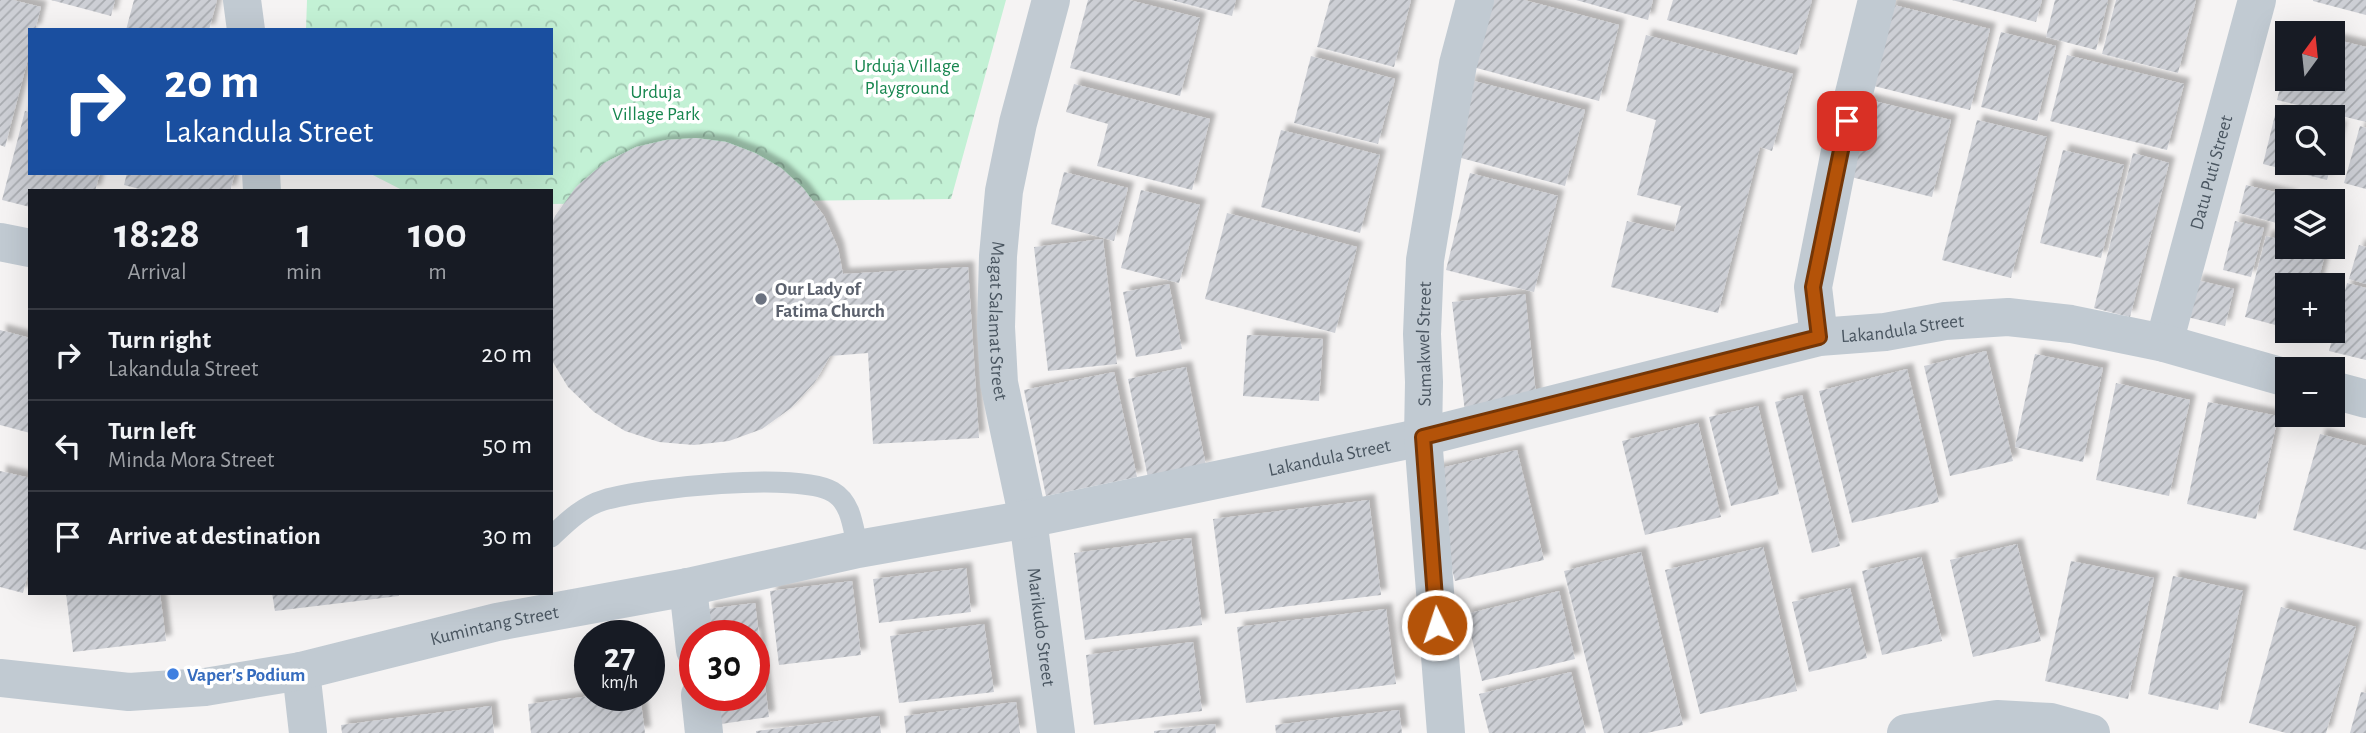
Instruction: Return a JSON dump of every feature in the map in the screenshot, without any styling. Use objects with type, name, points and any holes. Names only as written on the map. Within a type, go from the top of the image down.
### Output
[{"type":"street","points":[[242,0],[246,28]]},
{"type":"street","name":"Magat Salamat Street","points":[[1028,519],[999,383],[996,327],[998,256],[1004,191],[1018,123],[1051,0]]},
{"type":"street","name":"Sumakwel Street","points":[[1446,733],[1423,437],[1422,334],[1425,260],[1458,64],[1475,0]]},
{"type":"street","points":[[1819,337],[1813,287],[1841,146],[1877,0]]},
{"type":"street","name":"Datu Puti Street","points":[[2164,344],[2257,0]]},
{"type":"street","points":[[0,242],[28,248]]},
{"type":"street","name":"Lakandula Street","points":[[1028,519],[1423,437],[1819,337],[1885,332],[1945,321],[2008,317],[2071,324],[2164,344],[2275,375]]},
{"type":"street","points":[[2345,393],[2366,399]]},
{"type":"street","name":"Kumintang Street","points":[[0,678],[129,692],[205,687],[301,671],[496,608],[688,587],[858,549],[1028,519]]},
{"type":"street","name":"Marikudo Street","points":[[1028,519],[1056,733]]},
{"type":"street","points":[[688,587],[692,620]]},
{"type":"street","points":[[301,671],[308,733]]},
{"type":"street","points":[[701,711],[704,733]]},
{"type":"street","points":[[1906,733],[1997,719],[2051,722],[2091,733]]},
{"type":"lane","points":[[553,535],[584,509],[603,500],[731,483],[793,482],[833,491],[847,505],[858,549]]},
{"type":"green space","name":"Urduja Village Park","points":[[307,0],[1006,0],[951,199],[553,204],[553,189],[400,189],[373,175],[553,175],[553,28],[306,28]]},
{"type":"building","points":[[0,0],[13,0],[41,7],[36,28],[28,28],[28,59],[5,147],[0,145]]},
{"type":"building","points":[[51,0],[115,0],[111,16]]},
{"type":"building","points":[[134,0],[217,0],[210,28],[127,28]]},
{"type":"building","points":[[1088,0],[1129,0],[1200,18],[1180,96],[1070,68]]},
{"type":"building","points":[[1171,0],[1236,0],[1232,16]]},
{"type":"building","points":[[1330,0],[1411,0],[1394,67],[1317,47]]},
{"type":"building","points":[[1486,0],[1524,0],[1619,25],[1599,101],[1469,66]]},
{"type":"building","points":[[1576,0],[1653,0],[1648,20]]},
{"type":"building","points":[[1673,0],[1812,0],[1797,55],[1667,20]]},
{"type":"building","points":[[1952,0],[2042,0],[2036,22]]},
{"type":"building","points":[[2055,0],[2108,0],[2096,50],[2046,37]]},
{"type":"building","points":[[2116,0],[2196,0],[2178,73],[2102,54]]},
{"type":"building","points":[[2366,0],[2366,15],[2313,1]]},
{"type":"building","points":[[1890,4],[1990,29],[1970,110],[1870,85]]},
{"type":"building","points":[[2001,32],[2056,46],[2037,121],[1981,107]]},
{"type":"building","points":[[1646,35],[1793,74],[1772,151],[1760,147],[1718,313],[1611,287],[1627,221],[1674,232],[1681,206],[1637,195],[1656,120],[1626,111]]},
{"type":"building","points":[[2345,42],[2366,47],[2366,122],[2345,117],[2345,105],[2297,105],[2277,100],[2279,91],[2345,91]]},
{"type":"building","points":[[2067,55],[2184,84],[2167,150],[2050,121]]},
{"type":"building","points":[[1311,56],[1395,79],[1378,144],[1294,123]]},
{"type":"building","points":[[1470,80],[1585,110],[1565,186],[1450,155]]},
{"type":"building","points":[[1074,84],[1210,119],[1192,190],[1097,166],[1108,124],[1066,112]]},
{"type":"building","points":[[1866,99],[1951,120],[1932,197],[1847,176]]},
{"type":"building","points":[[25,111],[28,112],[28,175],[99,175],[96,189],[28,189],[28,206],[2,200]]},
{"type":"building","points":[[2275,115],[2275,167],[2263,164]]},
{"type":"building","points":[[1977,120],[2047,137],[2011,278],[1942,260]]},
{"type":"building","points":[[2360,126],[2366,128],[2366,189],[2344,183]]},
{"type":"building","points":[[1281,130],[1380,155],[1360,233],[1261,207]]},
{"type":"building","name":"Our Lady of Fatima Church","points":[[696,138],[726,142],[755,153],[781,168],[803,188],[824,216],[838,248],[843,274],[968,267],[979,438],[873,444],[868,353],[830,356],[815,382],[791,408],[762,429],[729,441],[694,445],[659,442],[625,431],[594,412],[568,387],[553,362],[553,220],[576,187],[604,163],[636,147],[666,140]]},
{"type":"building","points":[[2063,150],[2124,165],[2101,258],[2040,243]]},
{"type":"building","points":[[2133,153],[2169,163],[2130,317],[2094,308]]},
{"type":"building","points":[[1064,172],[1128,188],[1114,241],[1051,224]]},
{"type":"building","points":[[1470,173],[1558,196],[1534,292],[1446,270]]},
{"type":"building","points":[[126,175],[234,175],[231,189],[139,189],[124,185]]},
{"type":"building","points":[[2307,175],[2328,175],[2327,180]]},
{"type":"building","points":[[2246,185],[2275,192],[2275,223],[2239,213]]},
{"type":"building","points":[[1141,190],[1200,205],[1179,283],[1121,268]]},
{"type":"building","points":[[1227,213],[1357,247],[1335,333],[1205,299]]},
{"type":"building","points":[[2235,221],[2264,228],[2251,277],[2223,270]]},
{"type":"building","points":[[2266,236],[2275,238],[2275,259],[2324,259],[2320,273],[2275,273],[2275,325],[2245,317]]},
{"type":"building","points":[[1103,239],[1117,364],[1048,371],[1034,247]]},
{"type":"building","points":[[2359,245],[2366,247],[2366,284],[2349,279]]},
{"type":"building","points":[[2197,280],[2234,289],[2225,326],[2187,317]]},
{"type":"building","points":[[2347,283],[2366,288],[2366,360],[2329,351],[2331,343],[2345,343]]},
{"type":"building","points":[[1169,284],[1182,349],[1136,357],[1123,292]]},
{"type":"building","points":[[1525,294],[1537,404],[1465,412],[1452,302]]},
{"type":"building","points":[[0,330],[28,337],[28,432],[0,425]]},
{"type":"building","points":[[1247,335],[1323,339],[1319,401],[1243,396]]},
{"type":"building","points":[[1986,351],[2013,461],[1950,476],[1924,366]]},
{"type":"building","points":[[2035,354],[2103,368],[2083,462],[2015,447]]},
{"type":"building","points":[[1186,367],[1206,466],[1148,478],[1128,379]]},
{"type":"building","points":[[1907,369],[1939,502],[1852,523],[1819,391]]},
{"type":"building","points":[[1114,372],[1137,477],[1046,496],[1024,390]]},
{"type":"building","points":[[2116,383],[2190,400],[2169,496],[2096,480]]},
{"type":"building","points":[[1802,395],[1840,546],[1812,553],[1775,402]]},
{"type":"building","points":[[2208,402],[2275,415],[2276,427],[2256,519],[2187,504]]},
{"type":"building","points":[[1758,406],[1779,494],[1731,506],[1709,417]]},
{"type":"building","points":[[1698,423],[1721,517],[1645,535],[1622,441]]},
{"type":"building","points":[[2320,434],[2366,446],[2366,550],[2293,530]]},
{"type":"building","points":[[1517,450],[1544,560],[1455,581],[1428,471]]},
{"type":"building","points":[[0,471],[28,478],[28,574],[23,593],[0,587]]},
{"type":"building","points":[[1369,500],[1381,595],[1225,614],[1213,519]]},
{"type":"building","points":[[1191,538],[1202,625],[1085,640],[1074,553]]},
{"type":"building","points":[[2017,544],[2041,641],[1973,657],[1950,560]]},
{"type":"building","points":[[1763,547],[1797,691],[1700,714],[1665,570]]},
{"type":"building","points":[[1641,552],[1683,725],[1647,733],[1604,733],[1564,571]]},
{"type":"building","points":[[1921,557],[1942,641],[1882,655],[1862,571]]},
{"type":"building","points":[[2071,561],[2154,578],[2128,699],[2045,681]]},
{"type":"building","points":[[966,568],[971,612],[879,623],[873,579]]},
{"type":"building","points":[[2173,576],[2243,591],[2218,710],[2148,694]]},
{"type":"building","points":[[852,581],[861,655],[779,665],[770,591]]},
{"type":"building","points":[[1850,588],[1867,658],[1809,672],[1792,602]]},
{"type":"building","points":[[1559,591],[1575,659],[1482,681],[1466,614]]},
{"type":"building","points":[[66,595],[160,595],[166,641],[73,652]]},
{"type":"building","points":[[272,595],[399,595],[399,596],[275,611]]},
{"type":"building","points":[[755,603],[757,620],[708,620],[707,609]]},
{"type":"building","points":[[2281,607],[2356,627],[2326,733],[2286,733],[2249,723]]},
{"type":"building","points":[[1386,609],[1396,684],[1246,703],[1237,627]]},
{"type":"building","points":[[984,624],[994,692],[899,703],[890,636]]},
{"type":"building","points":[[1193,642],[1202,711],[1094,725],[1086,655]]},
{"type":"building","points":[[1571,672],[1586,733],[1489,733],[1479,694]]},
{"type":"building","points":[[2361,692],[2366,693],[2366,733],[2350,733]]},
{"type":"building","points":[[574,698],[574,711],[642,711],[645,733],[531,733],[528,704]]},
{"type":"building","points":[[1016,702],[1020,733],[906,733],[904,716]]},
{"type":"building","points":[[491,706],[494,733],[342,733],[341,725]]},
{"type":"building","points":[[1399,710],[1402,733],[1276,733],[1275,725]]},
{"type":"building","points":[[720,711],[768,711],[769,717],[721,724]]},
{"type":"building","points":[[879,716],[881,733],[756,733],[756,731]]},
{"type":"building","points":[[1215,724],[1216,733],[1154,733],[1154,731]]},
{"type":"place","name":"Our Lady of Fatima Church","points":[[761,299]]},
{"type":"place","name":"Vaper's Podium","points":[[173,674]]},
{"type":"route","points":[[1437,625],[1423,437],[1819,337],[1813,287],[1847,121]]},
{"type":"park label","name":"Urduja Village Playground","points":[[907,76]]}]
